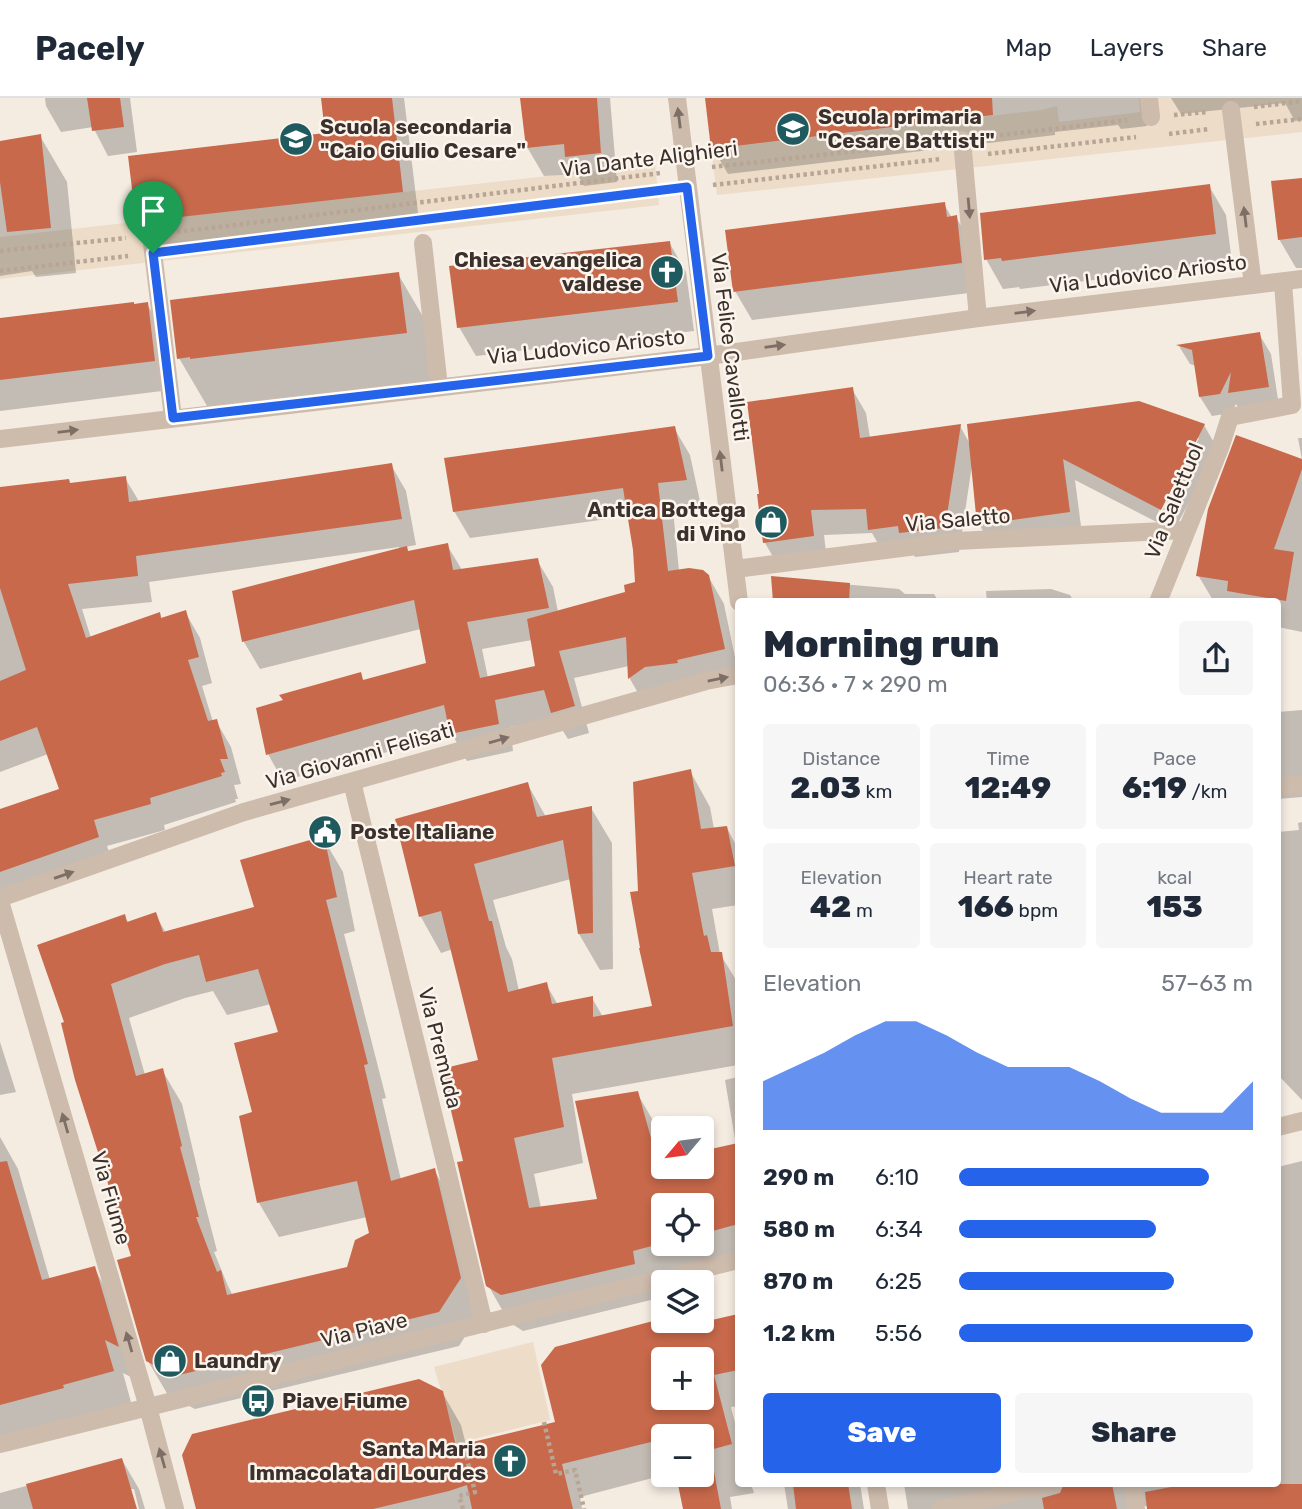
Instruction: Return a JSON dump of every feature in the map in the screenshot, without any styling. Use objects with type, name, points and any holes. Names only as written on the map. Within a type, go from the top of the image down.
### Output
[{"type":"street","name":"Via Felice Cavallotti","points":[[677,98],[738,598]]},
{"type":"street","points":[[1149,98],[1150,117]]},
{"type":"street","points":[[1232,118],[1253,285]]},
{"type":"street","points":[[963,148],[978,317]]},
{"type":"street","points":[[423,243],[439,387]]},
{"type":"street","points":[[152,244],[173,418]]},
{"type":"street","name":"Via Ludovico Ariosto","points":[[0,439],[708,356],[978,317],[1302,279]]},
{"type":"street","name":"Via Salettuol","points":[[1160,598],[1220,449],[1230,417],[1292,405],[1283,282]]},
{"type":"street","name":"Via Saletto","points":[[734,569],[956,541],[1186,530]]},
{"type":"street","name":"Via Giovanni Felisati","points":[[0,899],[244,812],[706,681],[735,676]]},
{"type":"street","name":"Via Premuda","points":[[352,782],[484,1324]]},
{"type":"street","points":[[1281,786],[1302,785]]},
{"type":"street","name":"Via Fiume","points":[[0,899],[176,1509]]},
{"type":"street","points":[[1281,1121],[1302,1121]]},
{"type":"street","name":"Via Piave","points":[[0,1444],[735,1261]]},
{"type":"street","points":[[876,1487],[880,1509]]},
{"type":"street","points":[[941,1509],[1040,1487]]},
{"type":"street","points":[[1132,1487],[1136,1509]]},
{"type":"path","name":"Via Dante Alighieri","points":[[0,251],[152,244],[425,203],[963,148],[1150,117],[1232,118],[1302,101]]},
{"type":"path","points":[[1166,134],[1232,118],[1302,119]]},
{"type":"path","points":[[0,271],[152,244],[686,178],[963,148],[1139,137]]},
{"type":"path","points":[[544,1422],[556,1474],[575,1470],[584,1509]]},
{"type":"path","points":[[463,1442],[475,1492],[459,1496],[463,1509]]},
{"type":"shaded area","points":[[1139,98],[1302,98],[1302,132],[717,195],[711,149],[1042,110],[1057,106],[1059,122],[1140,112]]},
{"type":"shaded area","points":[[655,164],[659,205],[0,279],[0,237]]},
{"type":"shaded area","points":[[533,1342],[550,1420],[457,1443],[434,1367]]},
{"type":"building","points":[[87,98],[120,98],[124,127],[92,131]]},
{"type":"building","points":[[321,98],[392,98],[403,192],[136,222],[128,156],[325,133]]},
{"type":"building","points":[[520,98],[597,98],[601,153],[565,157],[564,144],[526,148]]},
{"type":"building","name":"Scuola primaria \"Cesare Battisti\"","points":[[705,98],[992,98],[993,115],[711,149]]},
{"type":"building","points":[[41,134],[51,228],[7,232],[0,182],[0,141]]},
{"type":"building","points":[[1302,178],[1302,237],[1278,240],[1271,181]]},
{"type":"building","points":[[1210,184],[1216,234],[1002,261],[1001,258],[984,260],[980,213]]},
{"type":"building","points":[[945,202],[947,217],[957,215],[962,263],[733,292],[725,230]]},
{"type":"building","points":[[670,241],[678,302],[457,328],[449,266]]},
{"type":"building","points":[[399,272],[407,333],[177,359],[170,300]]},
{"type":"building","points":[[148,302],[155,361],[0,380],[0,318]]},
{"type":"building","points":[[1260,332],[1269,387],[1228,393],[1231,372],[1220,394],[1199,397],[1192,350],[1176,345]]},
{"type":"building","points":[[853,387],[860,438],[961,424],[945,528],[899,533],[898,526],[868,530],[866,509],[811,510],[814,536],[763,543],[747,402]]},
{"type":"building","points":[[1139,401],[1205,424],[1161,510],[1063,459],[1070,512],[977,525],[967,424]]},
{"type":"building","points":[[675,426],[687,480],[658,483],[668,571],[689,568],[703,570],[709,575],[725,649],[677,660],[678,663],[645,667],[628,679],[626,637],[559,651],[575,706],[551,713],[544,690],[495,700],[499,724],[450,734],[444,705],[266,755],[256,708],[283,700],[279,695],[361,672],[363,680],[426,663],[414,600],[242,642],[232,591],[407,546],[408,551],[448,543],[453,570],[538,558],[549,608],[467,622],[480,678],[535,666],[527,619],[625,592],[624,585],[635,582],[623,488],[453,512],[444,458]]},
{"type":"building","points":[[1236,435],[1302,459],[1302,469],[1274,549],[1294,552],[1286,601],[1281,598],[1227,591],[1228,581],[1196,576],[1208,509]]},
{"type":"building","points":[[392,463],[402,519],[136,556],[138,576],[68,584],[86,638],[160,612],[161,618],[186,610],[199,657],[188,660],[208,721],[217,719],[228,759],[220,759],[225,772],[221,773],[222,776],[150,798],[151,804],[94,820],[99,837],[0,872],[0,809],[59,789],[37,727],[0,741],[0,681],[26,670],[0,588],[0,487],[69,479],[70,483],[126,476],[129,502]]},
{"type":"building","points":[[771,576],[850,583],[849,598],[773,598]]},
{"type":"building","points":[[691,769],[701,829],[727,826],[735,866],[692,873],[704,936],[707,935],[711,952],[722,952],[733,1026],[552,1058],[564,1127],[514,1138],[529,1208],[597,1199],[575,1101],[638,1091],[651,1138],[651,1180],[714,1180],[714,1148],[735,1144],[735,1225],[714,1231],[714,1193],[651,1193],[651,1246],[633,1251],[635,1264],[501,1295],[486,1286],[457,1162],[463,1161],[441,1069],[478,1060],[441,911],[419,917],[395,819],[528,782],[537,817],[592,806],[593,933],[578,934],[563,840],[474,864],[489,921],[492,921],[508,992],[547,982],[552,1004],[593,996],[593,1017],[652,1006],[630,892],[638,891],[633,782]]},
{"type":"building","points":[[324,836],[337,897],[326,900],[368,1064],[364,1065],[391,1181],[435,1168],[461,1278],[439,1312],[175,1376],[146,1361],[117,1260],[131,1256],[75,1080],[61,1023],[64,1022],[37,945],[125,914],[127,922],[156,912],[163,932],[254,907],[240,860]],"holes":[[[199,955],[206,982],[258,969],[278,1032],[234,1043],[252,1112],[239,1116],[257,1203],[357,1181],[369,1233],[355,1240],[347,1267],[227,1295],[221,1270],[217,1272],[196,1217],[199,1217],[163,1068],[136,1076],[111,984]]]},
{"type":"building","points":[[7,1161],[42,1280],[95,1266],[119,1347],[105,1340],[114,1371],[0,1405],[0,1162]]},
{"type":"building","points":[[735,1315],[735,1371],[714,1375],[732,1444],[714,1449],[714,1424],[651,1424],[651,1442],[562,1464],[573,1509],[472,1509],[467,1485],[373,1509],[196,1509],[182,1455],[192,1434],[419,1379],[443,1391],[456,1446],[555,1422],[541,1365],[555,1347],[651,1322],[651,1333],[714,1333],[714,1320]]},
{"type":"building","points":[[122,1458],[137,1509],[33,1509],[26,1484]]},
{"type":"building","points":[[714,1471],[721,1509],[683,1509],[678,1487],[714,1487]]},
{"type":"building","points":[[1281,1484],[1302,1484],[1302,1509],[1147,1509],[1145,1492],[1171,1487],[1281,1487]]},
{"type":"building","points":[[793,1487],[848,1487],[852,1509],[796,1509]]},
{"type":"building","points":[[1063,1487],[1113,1487],[1117,1509],[1044,1509],[1042,1498],[1060,1493]]},
{"type":"place","name":"Scuola primaria \"Cesare Battisti\"","points":[[793,129]]},
{"type":"place","name":"Scuola secondaria \"Caio Giulio Cesare\"","points":[[296,139]]},
{"type":"place","name":"Chiesa evangelica valdese","points":[[667,272]]},
{"type":"place","name":"Antica Bottega di Vino","points":[[771,522]]},
{"type":"place","name":"Poste Italiane","points":[[325,832]]},
{"type":"place","name":"Laundry","points":[[170,1361]]},
{"type":"place","name":"Piave Fiume","points":[[258,1401]]},
{"type":"place","name":"Santa Maria Immacolata di Lourdes","points":[[510,1461]]},
{"type":"route","points":[[687,187],[708,356],[173,418],[153,253],[687,187]]}]
